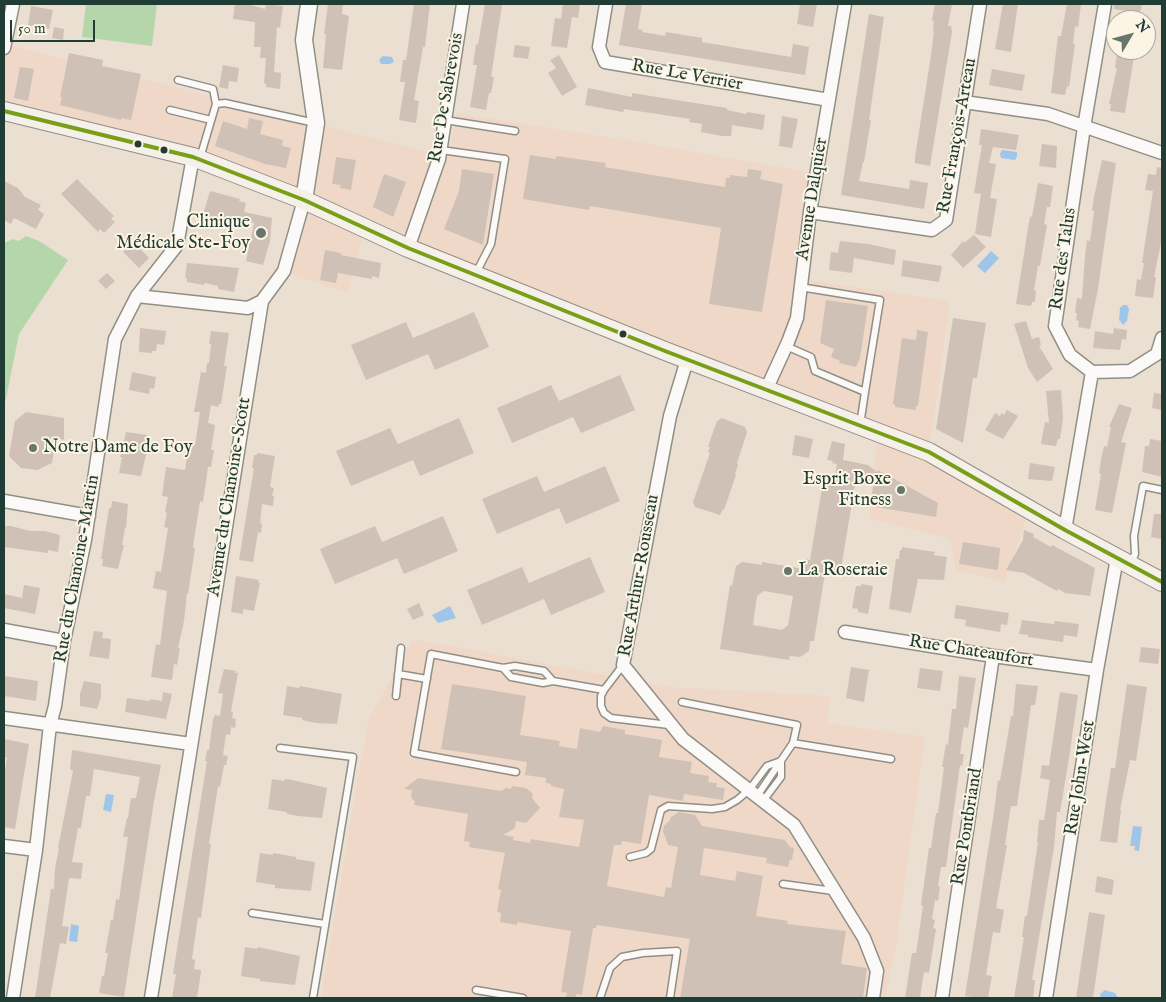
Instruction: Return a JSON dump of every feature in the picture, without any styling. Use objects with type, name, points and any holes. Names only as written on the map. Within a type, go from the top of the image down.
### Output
[{"type":"main road","points":[[4,111],[196,159],[304,200],[408,248],[686,360],[929,452],[1065,530],[1162,582]]},
{"type":"street","points":[[4,48],[13,4]]},
{"type":"street","name":"Avenue du Chanoine-Scott","points":[[151,998],[262,301],[284,271],[304,200],[316,123],[304,40],[309,4]]},
{"type":"street","name":"Rue De Sabrevois","points":[[408,248],[439,159],[463,4]]},
{"type":"street","name":"Rue Le Verrier","points":[[606,4],[599,47],[605,62],[828,100]]},
{"type":"street","name":"Avenue Dalquier","points":[[766,390],[797,318],[810,212],[845,4]]},
{"type":"street","name":"Rue François-Arteau","points":[[810,212],[932,230],[946,220],[980,4]]},
{"type":"street","name":"Rue des Talus","points":[[1092,372],[1070,355],[1055,326],[1084,127],[1105,4]]},
{"type":"street","points":[[964,102],[1048,114],[1162,153]]},
{"type":"street","name":"Rue du Chanoine-Martin","points":[[10,997],[36,850],[50,725],[55,706],[64,641],[89,516],[115,339],[137,296],[177,245],[196,159]]},
{"type":"street","points":[[137,296],[248,308],[262,301]]},
{"type":"street","points":[[1065,530],[1092,372],[1130,371],[1158,354],[1162,338]]},
{"type":"street","name":"Rue Arthur-Rousseau","points":[[686,360],[670,416],[623,665],[683,739],[794,825],[864,938],[877,971],[873,998]]},
{"type":"street","points":[[4,501],[89,516]]},
{"type":"street","name":"Rue John-West","points":[[1046,998],[1097,670],[1124,561]]},
{"type":"street","points":[[4,630],[64,641]]},
{"type":"street","name":"Rue Chateaufort","points":[[845,632],[993,656],[1097,670]]},
{"type":"street","name":"Rue Pontbriand","points":[[942,998],[993,656]]},
{"type":"street","points":[[4,718],[190,744]]},
{"type":"street","points":[[4,846],[36,850]]},
{"type":"lane","points":[[178,80],[213,89],[216,104],[196,159]]},
{"type":"lane","points":[[216,104],[225,103],[316,123]]},
{"type":"lane","points":[[170,110],[211,120]]},
{"type":"lane","points":[[445,120],[515,131]]},
{"type":"lane","points":[[440,150],[505,159],[491,244],[475,275]]},
{"type":"lane","points":[[800,287],[880,300],[860,426]]},
{"type":"lane","points":[[786,346],[811,357],[815,371],[865,392]]},
{"type":"lane","points":[[1124,561],[1135,554],[1134,536],[1143,486],[1162,490]]},
{"type":"lane","points":[[396,696],[401,648]]},
{"type":"lane","points":[[516,772],[414,753],[431,654],[503,668],[515,666],[544,671],[553,681]]},
{"type":"lane","points":[[623,665],[601,696],[601,706],[604,713],[612,718],[671,725]]},
{"type":"lane","points":[[503,668],[511,677],[543,683],[553,681],[604,690]]},
{"type":"lane","points":[[398,674],[427,679]]},
{"type":"lane","points":[[630,857],[646,853],[651,849],[661,810],[668,806],[712,809],[725,807],[737,800],[756,796],[781,777],[782,761],[793,743],[796,725],[682,702]]},
{"type":"lane","points":[[793,743],[891,759]]},
{"type":"lane","points":[[280,748],[352,757],[313,998]]},
{"type":"lane","points":[[756,796],[767,766],[782,761]]},
{"type":"lane","points":[[783,884],[834,891]]},
{"type":"lane","points":[[252,913],[326,924]]},
{"type":"lane","points":[[600,998],[610,968],[622,957],[643,953],[677,951],[670,998]]},
{"type":"lane","points":[[476,990],[523,998]]},
{"type":"shaded area","points":[[4,44],[449,157],[456,113],[638,142],[818,174],[811,215],[794,278],[950,301],[929,452],[1029,510],[1004,582],[956,570],[950,539],[869,519],[878,433],[365,229],[347,293],[284,271],[304,200],[193,157],[4,111]]},
{"type":"shaded area","points":[[413,639],[670,687],[831,696],[826,723],[925,737],[896,946],[885,998],[321,998],[368,721]]},
{"type":"green space","points":[[86,4],[157,4],[152,46],[82,37]]},
{"type":"green space","points":[[26,236],[39,241],[68,260],[19,334],[4,408],[4,243],[13,239],[19,241]]},
{"type":"water","points":[[383,56],[392,57],[394,62],[381,64],[379,60]]},
{"type":"water","points":[[1002,150],[1017,152],[1015,160],[1001,158]]},
{"type":"water","points":[[991,251],[999,258],[985,273],[977,266]]},
{"type":"water","points":[[1123,305],[1127,305],[1129,309],[1127,321],[1123,325],[1119,320],[1120,308]]},
{"type":"water","points":[[450,606],[456,618],[438,623],[432,615]]},
{"type":"water","points":[[106,794],[114,795],[111,812],[103,810]]},
{"type":"water","points":[[1133,826],[1142,827],[1139,851],[1134,850],[1135,846],[1130,846]]},
{"type":"water","points":[[71,924],[79,926],[77,942],[69,941]]},
{"type":"water","points":[[1105,990],[1115,993],[1118,998],[1101,998],[1100,994]]},
{"type":"building","points":[[235,4],[247,4],[265,9],[266,4],[283,6],[280,28],[277,27],[274,72],[281,73],[280,89],[266,87],[264,83],[266,58],[260,58],[261,47],[254,47],[255,22],[233,19]]},
{"type":"building","points":[[328,4],[343,4],[342,14],[349,16],[342,70],[323,68],[326,34],[324,34]]},
{"type":"building","points":[[414,4],[430,4],[425,47],[423,47],[414,100],[419,101],[416,123],[399,120],[405,82],[400,82],[403,60],[406,60]]},
{"type":"building","points":[[485,4],[502,5],[491,77],[494,77],[486,110],[470,107],[477,65],[473,65],[476,44],[478,45]]},
{"type":"building","points":[[563,4],[580,4],[578,18],[572,17],[567,48],[551,46],[555,18],[561,19]]},
{"type":"building","points":[[626,4],[642,4],[638,29],[643,30],[642,32],[665,36],[666,32],[702,38],[702,42],[791,57],[793,44],[809,47],[805,75],[619,45]]},
{"type":"building","points":[[800,4],[817,4],[813,27],[797,24]]},
{"type":"building","points":[[935,4],[952,4],[948,26],[951,26],[952,32],[930,166],[915,163],[915,157],[931,55],[934,31],[934,21],[932,20]]},
{"type":"building","points":[[1003,4],[1018,4],[1011,52],[995,49]]},
{"type":"building","points":[[1067,4],[1081,5],[1078,27],[1075,26],[1073,44],[1075,44],[1069,87],[1067,86],[1065,95],[1051,93],[1058,36],[1061,36]]},
{"type":"building","points":[[1114,4],[1142,4],[1141,10],[1114,9]]},
{"type":"building","points":[[31,6],[53,10],[49,29],[28,25]]},
{"type":"building","points":[[869,14],[884,17],[869,120],[871,120],[859,181],[909,189],[910,180],[928,183],[924,209],[841,195]]},
{"type":"building","points":[[54,27],[64,29],[63,40],[52,38]]},
{"type":"building","points":[[515,45],[530,47],[528,59],[513,57]]},
{"type":"building","points":[[69,53],[103,60],[102,66],[141,74],[131,120],[121,118],[121,120],[60,105]]},
{"type":"building","points":[[559,55],[577,87],[562,96],[548,73],[556,68],[550,60]]},
{"type":"building","points":[[1116,60],[1133,60],[1125,113],[1110,111],[1111,104],[1109,104],[1117,68],[1115,68]]},
{"type":"building","points":[[223,65],[239,68],[237,82],[229,81],[228,89],[219,87]]},
{"type":"building","points":[[20,67],[34,69],[28,101],[14,98]]},
{"type":"building","points":[[992,69],[1025,75],[1022,91],[989,85]]},
{"type":"building","points":[[588,88],[632,97],[632,93],[727,108],[727,110],[746,114],[747,112],[765,115],[763,130],[732,125],[731,136],[722,136],[701,132],[702,124],[689,122],[690,119],[624,109],[623,112],[585,105]]},
{"type":"building","points":[[782,116],[798,119],[792,148],[779,146]]},
{"type":"building","points":[[249,118],[263,121],[260,134],[283,140],[282,146],[291,148],[286,168],[265,164],[215,146],[223,121],[247,129]]},
{"type":"building","points":[[981,129],[1019,135],[1016,150],[993,147],[989,163],[996,164],[990,198],[997,199],[991,237],[975,234],[981,194],[974,193],[982,145],[979,145]]},
{"type":"building","points":[[1042,144],[1057,146],[1056,168],[1039,166]]},
{"type":"building","points":[[530,155],[556,159],[556,156],[606,163],[605,167],[725,187],[726,178],[730,178],[730,175],[747,177],[748,169],[762,171],[760,179],[783,184],[762,312],[709,304],[721,228],[590,206],[589,210],[523,199]]},
{"type":"building","points":[[336,157],[356,160],[351,190],[340,188],[341,185],[332,184]]},
{"type":"building","points":[[1102,160],[1116,163],[1098,289],[1090,329],[1078,327],[1079,321],[1076,320],[1077,313],[1075,313],[1077,298],[1082,299],[1087,240],[1090,241],[1094,197]]},
{"type":"building","points":[[1157,167],[1162,168],[1162,238],[1154,277],[1156,277],[1153,298],[1135,296],[1137,279],[1141,280],[1144,263],[1142,263],[1153,191],[1145,190],[1148,174],[1156,175]]},
{"type":"building","points":[[462,169],[494,174],[483,245],[444,229],[459,191]]},
{"type":"building","points":[[384,174],[406,182],[393,217],[373,207]]},
{"type":"building","points":[[77,179],[114,216],[111,219],[115,222],[104,233],[100,229],[98,232],[61,194]]},
{"type":"building","points":[[4,181],[18,188],[25,197],[41,205],[38,210],[44,214],[36,229],[14,218],[11,224],[4,220]]},
{"type":"building","points":[[1038,183],[1053,186],[1050,207],[1047,207],[1044,224],[1047,225],[1034,290],[1036,291],[1035,302],[1032,302],[1031,306],[1016,304],[1030,216],[1032,217]]},
{"type":"building","points":[[210,191],[240,199],[239,201],[246,203],[244,212],[272,218],[270,241],[263,265],[246,261],[254,223],[233,217],[233,220],[219,216],[217,223],[202,218]]},
{"type":"building","points":[[974,235],[986,247],[963,268],[951,255],[963,241],[964,243]]},
{"type":"building","points":[[840,241],[896,250],[894,265],[854,258],[852,273],[829,270],[831,252],[838,253]]},
{"type":"building","points":[[134,242],[149,258],[139,268],[123,252]]},
{"type":"building","points":[[325,250],[381,263],[379,278],[372,276],[372,279],[338,273],[336,283],[320,280]]},
{"type":"building","points":[[903,260],[942,266],[939,282],[901,276]]},
{"type":"building","points":[[187,263],[239,268],[234,292],[218,289],[218,286],[205,283],[204,285],[187,282],[187,278],[185,278]]},
{"type":"building","points":[[107,273],[115,281],[106,289],[98,281]]},
{"type":"building","points":[[826,300],[868,306],[860,358],[856,367],[839,363],[840,361],[831,357],[834,349],[820,343]]},
{"type":"building","points":[[474,312],[489,347],[435,370],[428,354],[366,380],[351,345],[406,322],[413,338]]},
{"type":"building","points":[[953,318],[986,323],[977,378],[973,378],[963,443],[936,429]]},
{"type":"building","points":[[1026,321],[1032,339],[1039,337],[1041,345],[1039,346],[1053,369],[1037,382],[1028,368],[1014,324]]},
{"type":"building","points":[[140,328],[166,331],[164,345],[157,344],[156,351],[152,351],[152,353],[139,352]]},
{"type":"building","points":[[1114,328],[1127,330],[1126,340],[1122,339],[1120,350],[1093,348],[1095,331],[1113,334]]},
{"type":"building","points":[[917,330],[928,332],[918,406],[916,406],[916,410],[895,407],[895,404],[893,404],[902,338],[916,340]]},
{"type":"building","points":[[211,331],[229,333],[224,366],[227,366],[221,404],[218,407],[211,405],[208,423],[215,425],[211,450],[214,450],[211,467],[208,467],[203,502],[200,501],[193,547],[195,548],[178,648],[180,648],[177,665],[174,664],[172,680],[151,677],[156,644],[160,645],[167,591],[153,588],[156,571],[161,572],[168,528],[164,527],[168,497],[162,496],[166,467],[185,470],[189,444],[195,445],[200,412],[194,412],[201,372],[206,373],[207,363],[209,363]]},
{"type":"building","points":[[132,372],[156,377],[154,389],[150,388],[149,394],[129,390]]},
{"type":"building","points":[[620,375],[635,410],[581,433],[573,417],[512,443],[497,408],[551,385],[559,401]]},
{"type":"building","points":[[1061,390],[1063,418],[1060,439],[1058,439],[1056,446],[1041,444],[1045,422],[1049,423],[1046,391]]},
{"type":"building","points":[[1154,393],[1162,394],[1162,410],[1152,408]]},
{"type":"building","points":[[1119,404],[1132,408],[1121,442],[1126,443],[1112,513],[1095,510],[1104,446],[1107,447],[1111,427],[1109,427]]},
{"type":"building","points":[[1007,410],[1018,416],[1003,439],[985,430],[995,413],[1000,416],[1001,413],[1004,415]]},
{"type":"building","name":"Notre Dame de Foy","points":[[26,412],[64,418],[64,440],[56,437],[52,463],[37,470],[21,468],[9,456],[15,421]]},
{"type":"building","points":[[459,418],[474,453],[420,476],[413,460],[351,486],[336,451],[390,428],[398,444]]},
{"type":"building","points":[[722,418],[745,427],[747,432],[737,463],[736,475],[724,510],[720,515],[695,507],[693,502],[710,453],[708,452],[710,447],[708,447],[712,435],[717,421]]},
{"type":"building","points":[[126,432],[147,435],[146,446],[148,447],[141,476],[119,473],[122,457],[120,457]]},
{"type":"building","points":[[795,435],[813,439],[809,458],[792,455]]},
{"type":"building","points":[[1150,439],[1162,441],[1162,477],[1142,472],[1145,446],[1149,446]]},
{"type":"building","name":"La Roseraie","points":[[832,441],[845,444],[843,460],[868,465],[877,472],[878,470],[938,503],[936,517],[870,506],[874,481],[856,478],[840,575],[825,573],[814,641],[810,641],[809,651],[800,657],[790,656],[789,660],[720,649],[730,585],[732,586],[736,566],[742,562],[762,565],[762,562],[804,569],[805,559],[810,560],[823,482],[834,483],[837,464],[827,460]],"holes":[[[764,591],[793,596],[788,625],[782,630],[753,625],[757,596]]]},
{"type":"building","points":[[257,453],[275,456],[270,487],[274,488],[272,496],[274,496],[273,506],[262,504],[261,533],[258,532],[253,562],[239,560],[254,468],[252,468],[254,455],[257,455]]},
{"type":"building","points":[[1030,463],[1055,467],[1052,481],[1028,479]]},
{"type":"building","points":[[605,466],[620,501],[566,524],[559,508],[497,534],[482,499],[537,476],[544,492]]},
{"type":"building","points":[[112,501],[128,504],[122,545],[124,545],[118,569],[102,566],[103,559],[101,559],[109,508],[111,508]]},
{"type":"building","points":[[1154,514],[1162,514],[1162,539],[1151,537]]},
{"type":"building","points":[[443,516],[458,551],[404,574],[397,558],[335,584],[320,549],[375,526],[382,542]]},
{"type":"building","points":[[4,526],[30,531],[45,531],[60,535],[58,552],[48,550],[48,553],[4,547]]},
{"type":"building","points":[[1024,530],[1034,534],[1033,537],[1051,547],[1052,545],[1095,568],[1090,596],[1065,593],[1058,589],[1057,591],[1024,573],[1006,570],[1023,540]]},
{"type":"building","points":[[963,542],[1000,548],[998,569],[959,564]]},
{"type":"building","points":[[902,547],[935,552],[934,555],[947,557],[944,580],[918,579],[911,613],[889,609],[896,559],[899,559]]},
{"type":"building","points":[[590,557],[605,592],[551,615],[544,599],[482,625],[467,590],[522,567],[529,583]]},
{"type":"building","points":[[236,576],[259,580],[254,611],[243,609],[243,614],[231,612]]},
{"type":"building","points":[[861,584],[873,586],[868,614],[858,612],[858,609],[852,608],[856,586],[861,586]]},
{"type":"building","points":[[24,585],[40,588],[35,614],[4,608],[4,594],[22,598]]},
{"type":"building","points":[[419,603],[424,615],[413,620],[407,609]]},
{"type":"building","points":[[956,605],[1009,613],[1007,625],[1001,624],[1000,632],[965,626],[966,620],[954,618]]},
{"type":"building","points":[[1022,620],[1054,624],[1055,621],[1079,624],[1077,637],[1064,635],[1063,642],[1028,637],[1028,635],[1019,634]]},
{"type":"building","points":[[94,631],[103,632],[102,638],[111,639],[109,659],[89,656]]},
{"type":"building","points":[[1141,647],[1160,649],[1158,664],[1139,662]]},
{"type":"building","points":[[851,667],[869,670],[864,702],[846,698]]},
{"type":"building","points":[[920,668],[943,671],[940,691],[917,688]]},
{"type":"building","points":[[224,669],[238,673],[231,711],[233,712],[232,718],[236,719],[235,728],[231,727],[230,735],[226,734],[223,755],[228,756],[226,765],[224,765],[220,787],[218,786],[209,844],[211,844],[201,918],[198,917],[192,959],[195,960],[194,969],[201,970],[197,998],[172,998],[176,974],[173,974],[207,761],[205,761],[207,750],[209,750],[213,719],[215,715],[220,716],[223,694],[218,693]]},
{"type":"building","points":[[4,676],[38,681],[36,701],[4,696]]},
{"type":"building","points":[[959,676],[976,678],[968,728],[964,727],[960,754],[964,754],[962,766],[960,765],[946,867],[941,867],[938,901],[935,900],[932,919],[935,920],[933,928],[936,929],[929,973],[924,972],[920,998],[905,998],[912,953],[916,953],[929,848],[931,848],[936,813],[938,813],[944,767],[942,767],[946,744],[948,745],[952,709],[956,709]]},
{"type":"building","points":[[84,681],[101,684],[101,697],[97,709],[80,706],[80,694]]},
{"type":"building","points":[[452,684],[526,696],[520,735],[560,741],[559,746],[577,749],[580,728],[600,732],[603,726],[625,730],[625,734],[662,740],[659,757],[692,762],[690,773],[709,776],[708,782],[717,783],[716,787],[725,788],[723,800],[684,794],[683,801],[649,795],[641,844],[622,841],[621,845],[614,845],[607,886],[664,897],[666,887],[671,888],[678,847],[668,845],[663,831],[664,826],[671,817],[679,812],[695,815],[702,826],[785,840],[790,847],[794,848],[792,860],[790,859],[788,867],[766,863],[767,858],[704,848],[700,875],[735,881],[737,871],[763,876],[756,916],[788,921],[787,924],[846,931],[841,964],[867,968],[863,998],[680,998],[690,939],[597,925],[596,928],[593,928],[582,995],[576,994],[576,998],[566,998],[567,993],[561,992],[571,931],[517,922],[517,925],[500,922],[501,913],[497,912],[501,890],[498,889],[505,853],[469,847],[470,842],[464,841],[468,814],[414,805],[415,802],[411,797],[412,790],[404,789],[418,778],[501,791],[506,788],[511,789],[512,786],[526,788],[533,794],[532,798],[540,808],[526,823],[516,821],[515,828],[503,835],[514,837],[513,840],[530,843],[531,839],[579,847],[584,820],[559,817],[564,789],[546,783],[546,778],[525,775],[527,762],[441,749]]},
{"type":"building","points":[[1016,684],[1038,686],[1035,705],[1031,705],[1017,806],[1011,806],[1005,845],[1007,845],[996,908],[1004,910],[1000,933],[993,932],[986,975],[992,976],[988,998],[979,998],[965,996],[998,780],[1000,781],[1011,716],[1013,716]]},
{"type":"building","points":[[1127,684],[1147,687],[1136,761],[1130,760],[1120,810],[1117,843],[1100,841],[1111,768],[1115,768]]},
{"type":"building","points":[[287,686],[299,688],[300,686],[342,694],[337,724],[316,723],[302,720],[302,718],[283,715]]},
{"type":"building","points":[[163,692],[172,694],[166,719],[125,712],[127,698],[162,701]]},
{"type":"building","points":[[1060,692],[1078,695],[1060,812],[1057,812],[1054,847],[1032,980],[1035,980],[1033,998],[1014,998],[1024,937],[1022,937],[1025,916],[1027,916],[1038,842],[1039,820],[1044,820],[1050,780],[1040,778],[1042,765],[1049,766]]},
{"type":"building","points":[[4,739],[29,744],[15,829],[4,827],[4,779],[7,757],[4,757]]},
{"type":"building","points":[[72,750],[161,765],[124,997],[99,993],[108,953],[105,953],[111,920],[113,920],[116,899],[119,900],[128,837],[123,837],[131,798],[136,798],[140,777],[94,769],[90,796],[86,796],[81,828],[78,828],[72,862],[83,863],[81,879],[69,878],[62,926],[69,927],[66,944],[60,943],[50,998],[35,998],[51,889],[54,889],[58,848],[73,771],[70,769]]},
{"type":"building","points":[[272,779],[292,780],[327,788],[322,818],[298,816],[268,809]]},
{"type":"building","points":[[260,853],[273,855],[273,853],[315,862],[311,891],[275,888],[275,885],[256,882]]},
{"type":"building","points":[[1097,876],[1114,880],[1112,895],[1095,892]]},
{"type":"building","points":[[1089,912],[1105,915],[1093,998],[1076,998]]},
{"type":"building","points":[[245,947],[257,949],[258,947],[300,956],[295,985],[260,981],[260,979],[241,976]]},
{"type":"transit line","points":[[4,111],[193,157],[304,200],[408,248],[665,351],[929,452],[1065,530],[1162,582]]},
{"type":"place","name":"Clinique Médicale Ste-Foy","points":[[261,233]]},
{"type":"place","name":"Notre Dame de Foy","points":[[33,448]]},
{"type":"place","name":"Esprit Boxe Fitness","points":[[901,490]]},
{"type":"place","name":"La Roseraie","points":[[788,571]]}]
